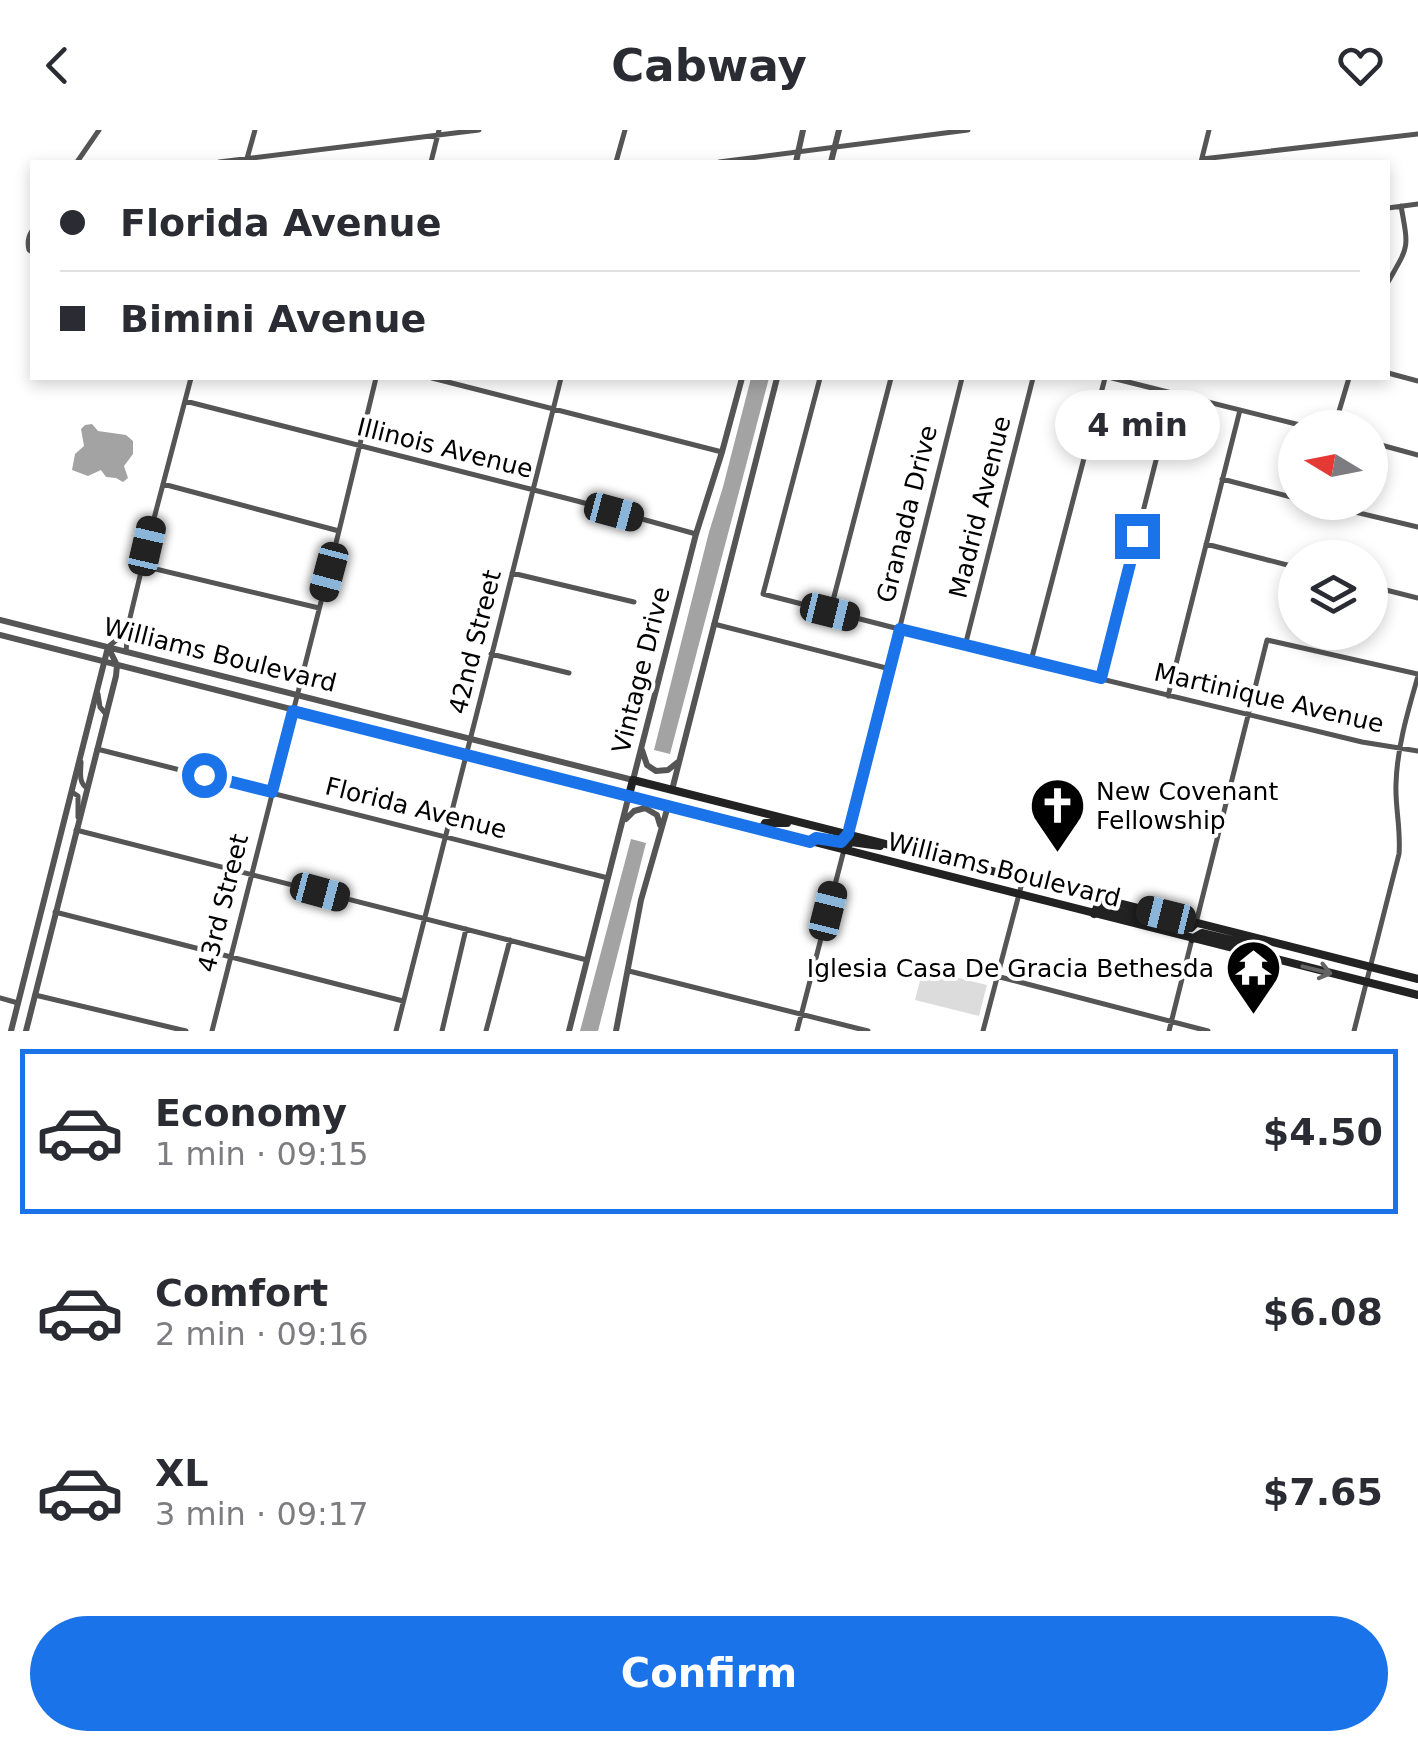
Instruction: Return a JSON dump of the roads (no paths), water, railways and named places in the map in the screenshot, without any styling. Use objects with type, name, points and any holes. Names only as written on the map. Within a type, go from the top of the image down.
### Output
[{"type":"main road","name":"Williams Boulevard","points":[[634,780],[1418,979]]},
{"type":"main road","name":"Vintage Drive","points":[[630,795],[634,780]]},
{"type":"main road","points":[[668,806],[672,790]]},
{"type":"main road","name":"Williams Boulevard","points":[[630,795],[1418,995]]},
{"type":"main road","points":[[762,829],[769,822],[811,825]]},
{"type":"main road","points":[[810,842],[816,838],[841,842],[848,834]]},
{"type":"main road","points":[[844,850],[852,842],[875,847],[884,844]]},
{"type":"main road","points":[[1094,914],[1100,906],[1186,928],[1196,922]]},
{"type":"main road","points":[[1192,939],[1202,933],[1248,944],[1264,940]]},
{"type":"street","points":[[78,160],[99,130]]},
{"type":"street","points":[[247,160],[255,130]]},
{"type":"street","points":[[254,160],[479,130]]},
{"type":"street","points":[[617,160],[625,130]]},
{"type":"street","points":[[796,160],[802,130]]},
{"type":"street","points":[[831,160],[839,130]]},
{"type":"street","points":[[735,160],[968,130]]},
{"type":"street","points":[[1201,160],[1209,130]]},
{"type":"street","points":[[432,160],[439,133]]},
{"type":"street","points":[[1210,160],[1418,134]]},
{"type":"street","points":[[1390,208],[1418,204]]},
{"type":"street","points":[[1390,279],[1405,254],[1407,240],[1401,206]]},
{"type":"street","points":[[1390,374],[1418,381]]},
{"type":"street","points":[[11,1031],[108,647],[124,636],[128,626],[190,380]]},
{"type":"street","name":"43rd Street","points":[[212,1031],[376,380]]},
{"type":"street","points":[[440,380],[722,452]]},
{"type":"street","name":"42nd Street","points":[[396,1031],[560,380]]},
{"type":"street","name":"Vintage Drive","points":[[634,780],[696,534],[741,380]]},
{"type":"street","points":[[672,790],[776,380]]},
{"type":"street","name":"Martinique Avenue","points":[[819,380],[763,594],[1168,696],[1362,742],[1418,751]]},
{"type":"street","points":[[830,612],[891,380]]},
{"type":"street","name":"Granada Drive","points":[[848,834],[962,380]]},
{"type":"street","name":"Madrid Avenue","points":[[965,646],[1032,380]]},
{"type":"street","points":[[1031,662],[1107,380]]},
{"type":"street","points":[[1117,380],[1278,420]]},
{"type":"street","points":[[1339,410],[1347,380]]},
{"type":"street","points":[[1101,678],[1172,393]]},
{"type":"street","name":"Illinois Avenue","points":[[184,401],[696,534]]},
{"type":"street","points":[[1168,696],[1240,410]]},
{"type":"street","points":[[1388,447],[1418,455]]},
{"type":"street","points":[[1222,479],[1278,494]]},
{"type":"street","points":[[163,484],[340,530]]},
{"type":"street","points":[[1388,520],[1418,527]]},
{"type":"street","points":[[1206,544],[1278,563]]},
{"type":"street","points":[[143,566],[319,608]]},
{"type":"street","points":[[512,573],[634,602]]},
{"type":"street","points":[[1388,590],[1418,598]]},
{"type":"street","name":"Williams Boulevard","points":[[0,620],[634,780]]},
{"type":"street","points":[[714,624],[890,669]]},
{"type":"street","points":[[24,1031],[106,714],[116,661],[126,652],[128,626]]},
{"type":"street","name":"Williams Boulevard","points":[[0,635],[104,662],[116,661],[293,711],[630,795]]},
{"type":"street","points":[[1196,922],[1267,640],[1418,675],[1400,748],[1396,788],[1399,854],[1354,1031]]},
{"type":"street","points":[[108,647],[116,661]]},
{"type":"street","points":[[491,654],[569,673]]},
{"type":"street","points":[[98,686],[99,704],[106,714]]},
{"type":"street","name":"Florida Avenue","points":[[97,748],[608,878]]},
{"type":"street","points":[[642,748],[647,766],[656,771],[668,770],[679,761]]},
{"type":"street","points":[[82,749],[80,778],[87,788]]},
{"type":"street","points":[[72,792],[78,796],[77,828]]},
{"type":"street","name":"Vintage Drive","points":[[569,1031],[630,795]]},
{"type":"street","points":[[616,1031],[642,900],[668,806]]},
{"type":"street","points":[[621,827],[634,811],[645,808],[657,815],[661,832]]},
{"type":"street","points":[[77,828],[587,960]]},
{"type":"street","points":[[797,1031],[844,850]]},
{"type":"street","points":[[982,1031],[1022,879]]},
{"type":"street","points":[[55,912],[403,1001]]},
{"type":"street","points":[[41,914],[38,944],[46,952]]},
{"type":"street","points":[[442,1031],[466,929]]},
{"type":"street","points":[[1168,1031],[1192,939]]},
{"type":"street","points":[[486,1031],[510,940]]},
{"type":"street","points":[[628,972],[868,1031]]},
{"type":"street","points":[[996,976],[1208,1031]]},
{"type":"street","points":[[35,995],[186,1031]]},
{"type":"street","points":[[0,998],[18,1003]]},
{"type":"street","points":[[18,1003],[24,1031]]},
{"type":"place","name":"New Covenant Fellowship","points":[[1057,854]]},
{"type":"place","name":"Iglesia Casa De Gracia Bethesda","points":[[1253,1017]]}]
